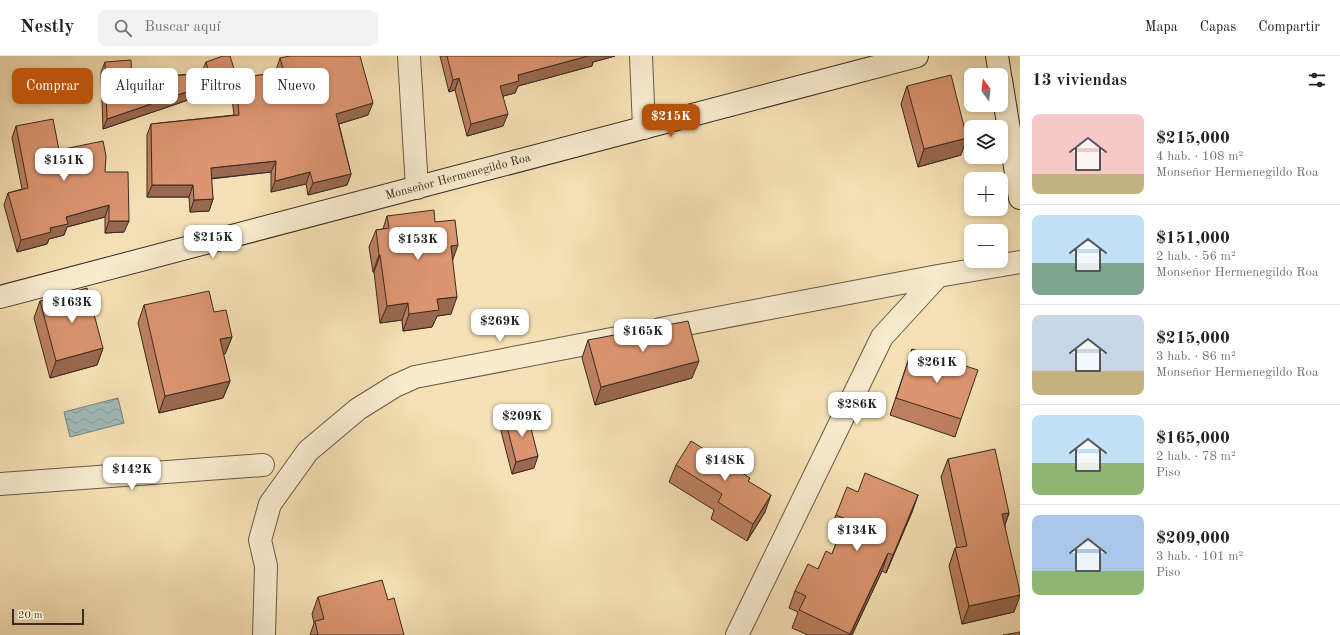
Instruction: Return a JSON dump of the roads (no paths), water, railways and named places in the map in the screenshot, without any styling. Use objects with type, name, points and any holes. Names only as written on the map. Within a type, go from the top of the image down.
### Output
[{"type":"street","points":[[410,56],[417,188]]},
{"type":"street","points":[[641,56],[644,128]]},
{"type":"street","name":"Monseñor Hermenegildo Roa","points":[[0,297],[916,56]]},
{"type":"street","points":[[997,56],[999,68]]},
{"type":"street","points":[[1006,112],[1020,198]]},
{"type":"street","points":[[264,635],[266,566],[260,540],[270,504],[303,456],[358,409],[395,386],[415,377],[938,276],[1020,262]]},
{"type":"street","points":[[737,635],[882,337],[938,276]]},
{"type":"street","points":[[0,484],[263,465]]},
{"type":"water","points":[[118,398],[124,423],[70,437],[64,412]]}]
